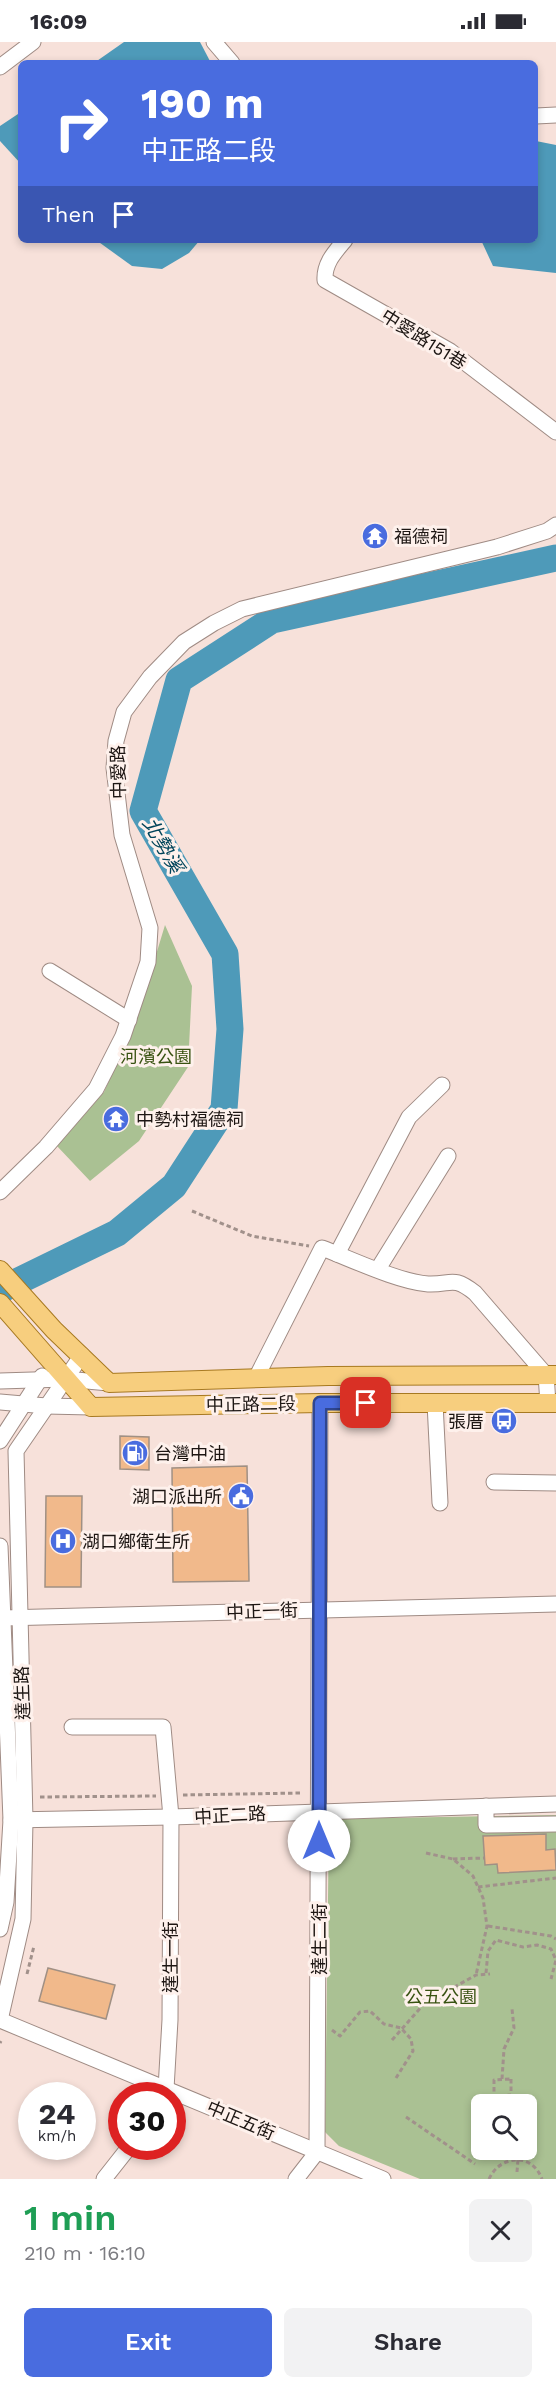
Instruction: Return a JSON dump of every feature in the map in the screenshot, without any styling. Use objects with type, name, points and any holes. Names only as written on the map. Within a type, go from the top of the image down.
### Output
[{"type":"main road","points":[[0,1270],[54,1330],[109,1383]]},
{"type":"main road","points":[[0,1304],[91,1407]]},
{"type":"main road","name":"中正路二段","points":[[109,1383],[328,1376],[551,1375]]},
{"type":"main road","name":"中正路二段","points":[[91,1407],[320,1403],[552,1403]]},
{"type":"street","points":[[0,67],[33,42]]},
{"type":"street","points":[[214,42],[229,60]]},
{"type":"street","points":[[538,116],[556,115]]},
{"type":"street","name":"中愛路151巷","points":[[342,243],[330,258],[324,271],[325,280],[450,351],[556,432]]},
{"type":"street","name":"中愛路","points":[[0,1192],[46,1147],[96,1089],[129,1020],[148,962],[150,928],[122,835],[114,768],[116,741],[124,712],[150,677],[184,642],[214,622],[242,609],[497,547],[547,531],[556,525]]},
{"type":"street","points":[[50,971],[129,1020]]},
{"type":"street","points":[[338,1254],[409,1117],[442,1085]]},
{"type":"street","points":[[378,1269],[448,1156]]},
{"type":"street","points":[[256,1378],[322,1248],[408,1281],[430,1284],[446,1281],[463,1283],[551,1375],[552,1403]]},
{"type":"street","name":"達生路","points":[[0,1929],[18,1820],[20,1618],[16,1451],[82,1355]]},
{"type":"street","points":[[0,1441],[52,1361]]},
{"type":"street","points":[[0,1381],[65,1379],[109,1383]]},
{"type":"street","points":[[0,1402],[91,1407]]},
{"type":"street","name":"達生二街","points":[[317,2152],[320,1403]]},
{"type":"street","points":[[435,1403],[440,1503]]},
{"type":"street","points":[[494,1482],[556,1483]]},
{"type":"street","name":"達生路","points":[[0,1546],[23,1919],[0,2020]]},
{"type":"street","name":"中正一街","points":[[3,1618],[556,1604]]},
{"type":"street","name":"達生一街","points":[[72,1727],[163,1727],[171,1817],[170,2020],[165,2082]]},
{"type":"street","name":"中正二路","points":[[18,1820],[556,1804]]},
{"type":"street","points":[[486,1806],[486,1824],[556,1824]]},
{"type":"street","name":"中正五街","points":[[0,2020],[141,2082]]},
{"type":"street","name":"中正五街","points":[[186,2101],[383,2179]]},
{"type":"street","points":[[296,2179],[317,2152]]},
{"type":"street","points":[[104,2179],[119,2160]]},
{"type":"path","points":[[192,1211],[252,1236],[322,1248]]},
{"type":"path","points":[[39,1786],[40,1798],[302,1792]]},
{"type":"path","points":[[426,1853],[453,1859],[484,1858]]},
{"type":"path","points":[[453,1859],[472,1876],[483,1898],[487,1926],[476,1975]]},
{"type":"path","points":[[478,1887],[556,1878]]},
{"type":"path","points":[[487,1926],[551,1936],[556,1939]]},
{"type":"path","points":[[392,2040],[424,2004],[476,1975],[488,1973],[488,1951],[496,1940],[523,1947],[537,1945],[551,1949],[556,1960],[551,1979]]},
{"type":"path","points":[[502,2079],[504,2049],[514,2028],[512,2008]]},
{"type":"path","points":[[328,2028],[340,2036],[360,2012],[370,2011],[384,2024],[401,2028],[411,2038],[413,2051],[396,2078]]},
{"type":"path","points":[[494,2094],[494,2080],[511,2079],[511,2094]]},
{"type":"path","points":[[406,2118],[475,2164]]},
{"type":"path","points":[[489,2179],[500,2164],[508,2160]]},
{"type":"path","points":[[517,2172],[518,2160]]},
{"type":"path","points":[[520,2160],[534,2166],[542,2179]]},
{"type":"green space","name":"河濱公園","points":[[165,925],[192,986],[188,1067],[139,1141],[90,1181],[57,1146],[104,1092],[136,1021]]},
{"type":"green space","name":"公五公園","points":[[556,1815],[556,2179],[420,2179],[339,2146],[325,2132],[329,1819]]},
{"type":"water","points":[[124,42],[200,42],[209,60],[98,60]]},
{"type":"water","points":[[18,114],[18,161],[0,141],[0,126]]},
{"type":"water","points":[[538,141],[556,145],[556,273],[493,266],[482,243],[538,243]]},
{"type":"water","points":[[100,243],[197,243],[189,253],[162,269],[132,266]]},
{"type":"building","name":"台灣中油","points":[[120,1436],[149,1437],[149,1470],[120,1469]]},
{"type":"building","points":[[247,1466],[249,1581],[173,1582],[172,1468]]},
{"type":"building","name":"湖口鄉衛生所","points":[[46,1496],[82,1496],[81,1587],[45,1587]]},
{"type":"building","points":[[546,1834],[546,1850],[555,1849],[556,1870],[498,1873],[497,1864],[485,1865],[483,1836]]},
{"type":"building","points":[[48,1968],[115,1985],[106,2019],[39,2001]]},
{"type":"waterway","name":"北勢溪","points":[[0,1290],[117,1233],[174,1186],[224,1109],[230,1029],[225,954],[143,811],[179,680],[272,620],[556,558]]},
{"type":"place","name":"福德祠","points":[[375,536]]},
{"type":"place","name":"中勢村福德祠","points":[[116,1119]]},
{"type":"place","name":"張厝","points":[[504,1421]]},
{"type":"place","name":"台灣中油","points":[[135,1453]]},
{"type":"place","name":"湖口派出所","points":[[241,1496]]},
{"type":"place","name":"湖口鄉衛生所","points":[[63,1541]]},
{"type":"route","points":[[319,1841],[320,1403],[366,1403]]}]
